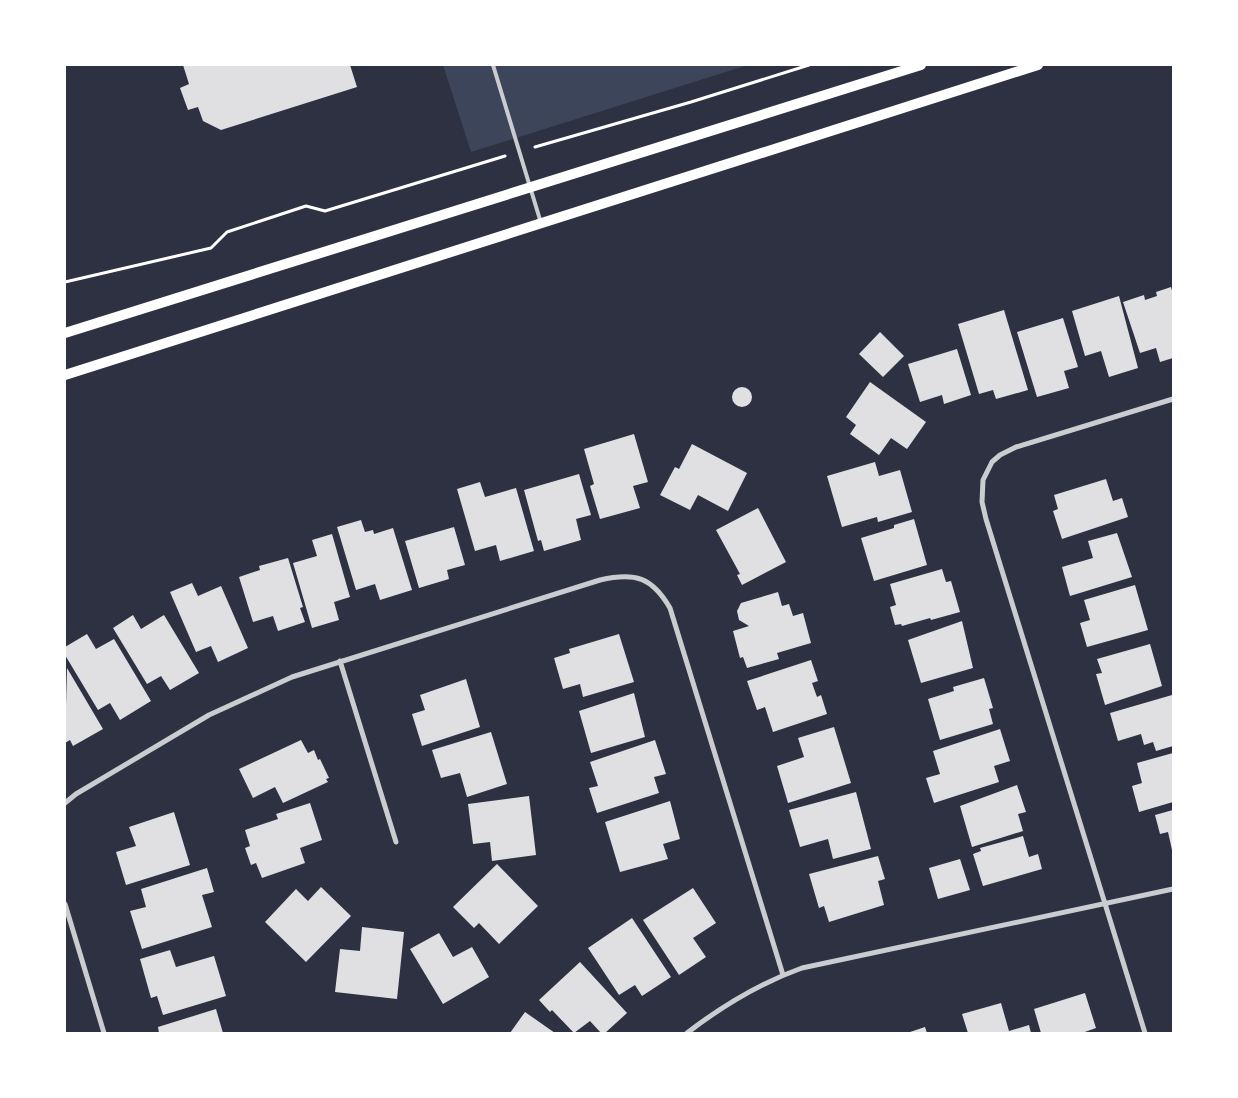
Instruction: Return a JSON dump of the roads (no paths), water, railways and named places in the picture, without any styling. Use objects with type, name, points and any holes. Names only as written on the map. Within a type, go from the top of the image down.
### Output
[{"type":"main road","points":[[65,333],[920,65]]},
{"type":"main road","points":[[65,375],[1038,65]]},
{"type":"street","points":[[1145,1033],[986,519],[982,490],[986,471],[992,462],[1016,447],[1173,398]]},
{"type":"street","points":[[65,803],[76,794],[181,731],[236,701],[292,677],[600,580],[630,576],[643,579],[653,585],[670,608],[783,975]]},
{"type":"street","points":[[340,661],[396,842]]},
{"type":"street","points":[[687,1033],[723,1008],[783,975],[820,963],[1173,889]]},
{"type":"street","points":[[65,904],[104,1033]]},
{"type":"lane","points":[[493,65],[541,223]]}]
